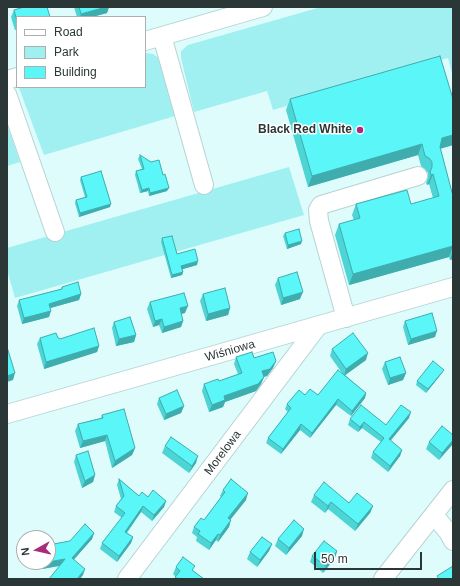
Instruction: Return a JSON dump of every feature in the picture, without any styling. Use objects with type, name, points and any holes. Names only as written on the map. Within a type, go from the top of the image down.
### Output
[{"type":"street","points":[[204,185],[153,38],[263,7]]},
{"type":"street","points":[[7,94],[56,232]]},
{"type":"street","points":[[346,318],[319,220],[318,210],[321,205],[418,176]]},
{"type":"street","name":"Wiśniowa","points":[[7,414],[453,287]]},
{"type":"street","name":"Morelowa","points":[[127,579],[318,326]]},
{"type":"street","points":[[383,579],[453,490]]},
{"type":"street","points":[[434,515],[448,532],[453,541]]},
{"type":"green space","points":[[321,7],[453,7],[453,77],[448,58],[273,110],[267,91],[194,112],[181,58],[181,51],[188,45]]},
{"type":"green space","points":[[146,54],[153,54],[159,58],[175,116],[44,155],[19,88],[146,88]]},
{"type":"green space","points":[[7,125],[20,162],[7,166]]},
{"type":"green space","points":[[289,167],[304,215],[15,298],[7,270],[7,248]]},
{"type":"building","points":[[24,7],[47,7],[50,16],[16,16],[16,17],[14,10]]},
{"type":"building","points":[[79,7],[106,7],[81,14]]},
{"type":"building","points":[[440,56],[453,99],[453,135],[442,138],[440,147],[453,196],[453,246],[353,274],[339,224],[360,218],[356,204],[407,190],[411,204],[439,196],[433,174],[431,175],[430,172],[432,162],[425,156],[422,144],[312,176],[290,99]]},
{"type":"building","points":[[140,155],[151,162],[159,160],[163,175],[165,174],[169,188],[150,193],[149,188],[142,190],[136,171],[144,169]]},
{"type":"building","points":[[101,171],[111,204],[80,213],[76,200],[87,197],[81,177]]},
{"type":"building","points":[[299,229],[302,241],[288,245],[285,233]]},
{"type":"building","points":[[172,236],[177,254],[195,249],[198,261],[181,266],[183,272],[172,275],[162,238]]},
{"type":"building","points":[[297,272],[303,292],[283,298],[278,278]]},
{"type":"building","points":[[78,282],[81,294],[49,304],[51,311],[24,318],[19,300],[62,289],[62,287]]},
{"type":"building","points":[[225,288],[230,308],[208,314],[203,294]]},
{"type":"building","points":[[184,293],[188,306],[180,308],[183,321],[164,327],[162,319],[155,321],[150,302]]},
{"type":"building","points":[[432,313],[437,331],[411,339],[405,321]]},
{"type":"building","points":[[130,317],[136,335],[119,339],[114,322]]},
{"type":"building","points":[[94,328],[99,346],[46,362],[40,338],[56,333],[60,339]]},
{"type":"building","points":[[353,333],[368,353],[346,369],[332,349]]},
{"type":"building","points":[[7,347],[15,373],[7,376]]},
{"type":"building","points":[[252,352],[254,358],[273,352],[276,361],[270,369],[262,371],[264,377],[258,384],[224,396],[225,400],[212,405],[204,384],[218,379],[219,381],[242,373],[236,357]]},
{"type":"building","points":[[400,357],[406,373],[390,378],[385,362]]},
{"type":"building","points":[[433,361],[444,370],[428,389],[417,381]]},
{"type":"building","points":[[338,370],[366,393],[352,411],[338,399],[312,433],[301,424],[283,449],[268,438],[291,408],[287,404],[299,390],[305,395],[310,389],[318,395]]},
{"type":"building","points":[[177,390],[184,406],[166,414],[159,398]]},
{"type":"building","points":[[361,405],[386,425],[401,405],[411,412],[389,439],[402,450],[390,466],[373,452],[384,438],[364,422],[360,427],[350,419]]},
{"type":"building","points":[[124,409],[135,448],[115,461],[107,435],[83,441],[78,424],[103,418],[102,415]]},
{"type":"building","points":[[442,426],[453,435],[453,440],[442,453],[429,442]]},
{"type":"building","points":[[171,437],[198,456],[192,466],[165,446]]},
{"type":"building","points":[[88,451],[95,475],[85,481],[76,455]]},
{"type":"building","points":[[119,479],[139,496],[142,492],[148,497],[153,490],[166,501],[154,515],[143,506],[125,532],[133,537],[119,556],[102,543],[125,513],[116,506],[124,496]]},
{"type":"building","points":[[231,479],[248,493],[228,518],[231,520],[220,535],[218,534],[211,543],[198,534],[200,531],[194,527],[201,518],[204,520],[225,492],[223,490]]},
{"type":"building","points":[[324,482],[349,503],[357,493],[373,506],[358,524],[331,502],[328,506],[314,495]]},
{"type":"building","points":[[294,520],[304,529],[289,548],[278,539]]},
{"type":"building","points":[[85,524],[94,533],[72,558],[85,569],[77,579],[49,579],[65,559],[56,561],[56,544],[70,541]]},
{"type":"building","points":[[262,537],[272,544],[260,560],[250,552]]},
{"type":"building","points":[[324,541],[337,551],[326,566],[312,556]]},
{"type":"building","points":[[183,557],[195,566],[192,570],[204,579],[178,579],[175,577],[180,571],[176,567]]},
{"type":"building","points":[[453,566],[453,579],[439,579],[437,576]]},
{"type":"place","name":"Black Red White","points":[[360,130]]}]
